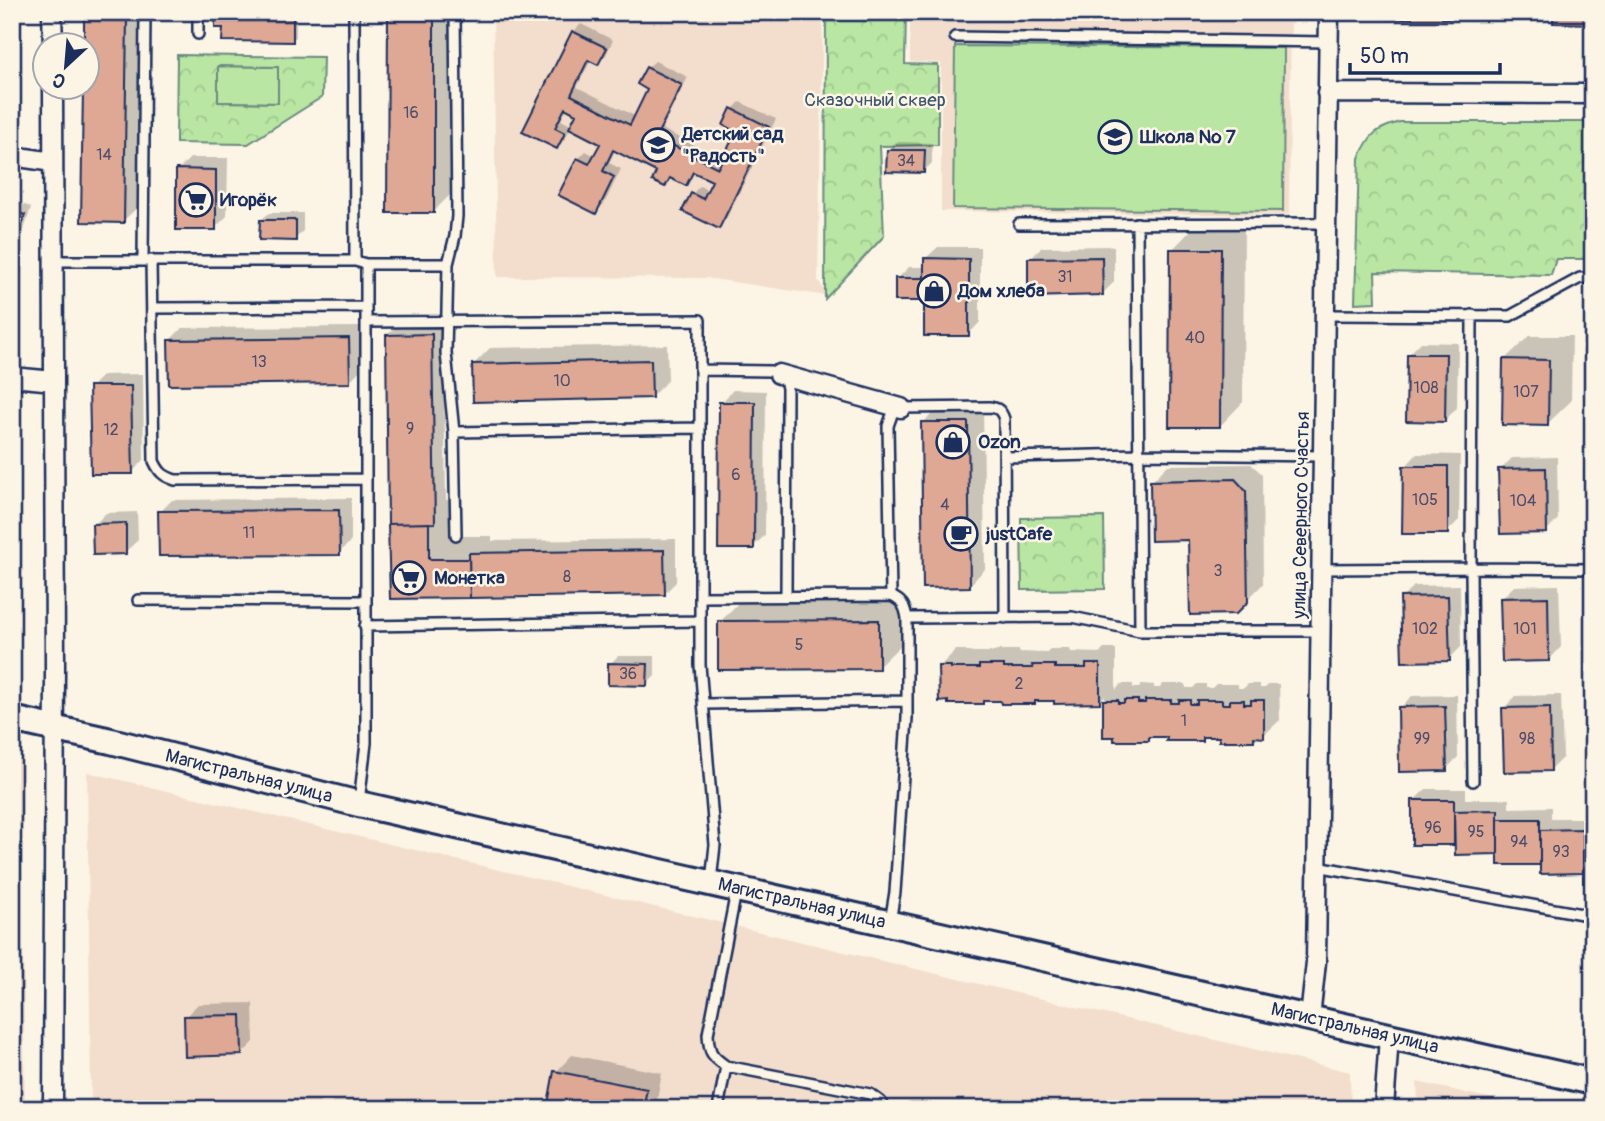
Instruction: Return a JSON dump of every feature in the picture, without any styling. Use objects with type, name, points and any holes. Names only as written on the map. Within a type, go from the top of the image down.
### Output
[{"type":"main road","name":"Магистральная улица","points":[[12,719],[111,741],[359,804],[1593,1082]]},
{"type":"street","points":[[52,12],[52,32]]},
{"type":"street","name":"улица Северного Счастья","points":[[1310,1018],[1316,962],[1329,12]]},
{"type":"street","points":[[1327,93],[1593,94]]},
{"type":"street","points":[[53,102],[53,1109]]},
{"type":"street","points":[[12,156],[53,162]]},
{"type":"street","points":[[779,374],[901,408]]},
{"type":"street","points":[[12,377],[54,381]]},
{"type":"street","points":[[1384,1109],[1389,1036]]},
{"type":"lane","points":[[145,12],[147,260],[152,309],[154,461],[158,470],[164,477],[174,480],[366,479]]},
{"type":"lane","points":[[198,12],[198,34]]},
{"type":"lane","points":[[354,12],[355,261]]},
{"type":"lane","points":[[455,12],[457,216],[455,236],[447,264],[446,353],[454,432],[456,535]]},
{"type":"lane","points":[[955,37],[1328,42]]},
{"type":"lane","points":[[1137,223],[1140,631]]},
{"type":"lane","points":[[1019,224],[1325,223]]},
{"type":"lane","points":[[53,261],[355,261],[366,264],[447,264]]},
{"type":"lane","points":[[359,804],[366,743],[366,264]]},
{"type":"lane","points":[[1325,315],[1510,316],[1580,278],[1593,278]]},
{"type":"lane","points":[[152,309],[365,307]]},
{"type":"lane","points":[[1472,315],[1473,780]]},
{"type":"lane","points":[[366,322],[700,320],[700,665],[715,845],[711,883]]},
{"type":"lane","points":[[700,370],[771,371],[785,380],[786,596]]},
{"type":"lane","points":[[891,596],[888,426],[893,412],[901,408],[998,408],[1004,419],[1006,618]]},
{"type":"lane","points":[[454,432],[699,428]]},
{"type":"lane","points":[[1005,457],[1138,454],[1322,456]]},
{"type":"lane","points":[[1321,569],[1593,569]]},
{"type":"lane","points":[[700,597],[891,596],[904,606],[907,618],[907,701],[895,892],[889,923]]},
{"type":"lane","points":[[138,600],[365,601]]},
{"type":"lane","points":[[907,618],[1072,617],[1140,631],[1320,631]]},
{"type":"lane","points":[[366,625],[700,621]]},
{"type":"lane","points":[[704,704],[907,701]]},
{"type":"lane","points":[[1317,866],[1593,916]]},
{"type":"lane","points":[[737,889],[709,1034],[709,1047],[713,1057],[726,1066],[870,1094],[881,1102],[883,1109]]},
{"type":"lane","points":[[718,1109],[726,1066]]},
{"type":"shaded area","name":"Детский сад \"Радость\"","points":[[493,12],[823,12],[818,280],[828,296],[705,278],[497,277]]},
{"type":"shaded area","name":"Школа № 7","points":[[910,12],[1291,12],[1289,215],[941,211],[941,63],[910,62]]},
{"type":"shaded area","points":[[12,756],[21,758],[25,1109],[12,1109]]},
{"type":"shaded area","points":[[87,772],[1350,1072],[1351,1109],[91,1109]]},
{"type":"shaded area","points":[[1417,1082],[1539,1109],[1418,1109]]},
{"type":"green space","name":"Сказочный сквер","points":[[826,12],[906,12],[905,64],[938,65],[938,145],[880,146],[884,236],[825,299]]},
{"type":"green space","name":"Школа № 7","points":[[955,46],[1284,48],[1283,211],[953,208]]},
{"type":"green space","points":[[177,55],[323,57],[322,97],[248,144],[176,143]],"holes":[[[218,66],[278,67],[278,103],[218,102]]]},
{"type":"green space","points":[[218,66],[278,67],[278,103],[218,102]]},
{"type":"green space","points":[[1400,122],[1593,122],[1593,259],[1556,259],[1551,275],[1375,272],[1376,302],[1355,303],[1359,158],[1374,134]]},
{"type":"green space","points":[[1104,517],[1105,589],[1022,590],[1021,518]]},
{"type":"building","points":[[215,12],[293,12],[293,42],[222,41],[223,28],[215,28]]},
{"type":"building","points":[[388,12],[434,12],[434,213],[387,213]]},
{"type":"building","points":[[1387,12],[1499,12],[1499,19],[1387,19]]},
{"type":"building","points":[[1553,12],[1593,12],[1593,24],[1553,23]]},
{"type":"building","points":[[84,17],[127,17],[124,223],[81,222],[83,102],[102,102],[102,32],[84,32]]},
{"type":"building","points":[[572,31],[607,48],[598,65],[588,60],[571,95],[630,125],[647,90],[637,84],[646,67],[682,85],[656,137],[718,168],[736,132],[723,125],[731,108],[769,127],[719,229],[682,211],[691,193],[703,199],[712,181],[693,172],[686,186],[670,178],[665,187],[652,181],[656,172],[613,150],[603,171],[614,177],[596,214],[558,195],[577,158],[589,164],[600,144],[569,128],[576,114],[565,108],[555,128],[565,133],[557,149],[522,132]]},
{"type":"building","points":[[887,150],[925,150],[924,173],[886,172]]},
{"type":"building","name":"Игорёк","points":[[176,169],[216,170],[216,230],[176,230]]},
{"type":"building","points":[[12,211],[25,215],[13,253],[12,253]]},
{"type":"building","points":[[260,220],[296,220],[296,241],[259,240]]},
{"type":"building","points":[[1170,249],[1221,249],[1220,427],[1169,427]]},
{"type":"building","points":[[1102,257],[1103,295],[1028,297],[1028,258]]},
{"type":"building","points":[[924,258],[969,259],[969,336],[924,336],[924,301],[895,301],[895,278],[924,278]]},
{"type":"building","points":[[432,334],[435,523],[388,524],[386,335]]},
{"type":"building","points":[[349,338],[350,383],[169,385],[168,340]]},
{"type":"building","points":[[1407,354],[1446,354],[1445,422],[1406,421]]},
{"type":"building","points":[[1503,359],[1549,360],[1548,426],[1502,425]]},
{"type":"building","points":[[651,360],[652,398],[473,402],[472,364]]},
{"type":"building","points":[[89,386],[131,386],[133,474],[91,474]]},
{"type":"building","points":[[719,402],[755,402],[754,549],[718,549]]},
{"type":"building","points":[[921,422],[968,422],[970,587],[923,588]]},
{"type":"building","points":[[1403,466],[1448,466],[1448,534],[1402,534]]},
{"type":"building","points":[[1546,468],[1547,533],[1500,534],[1498,469]]},
{"type":"building","points":[[1585,470],[1593,470],[1593,534],[1587,534]]},
{"type":"building","points":[[1235,479],[1246,491],[1248,602],[1236,614],[1190,615],[1188,540],[1151,541],[1150,481]]},
{"type":"building","points":[[339,510],[340,555],[159,556],[158,511]]},
{"type":"building","points":[[126,523],[126,554],[93,555],[92,524]]},
{"type":"building","points":[[429,523],[429,559],[469,559],[470,598],[390,599],[388,524]]},
{"type":"building","points":[[664,550],[665,595],[470,598],[469,553]]},
{"type":"building","points":[[1448,596],[1450,661],[1402,662],[1400,597]]},
{"type":"building","points":[[1548,597],[1549,661],[1502,662],[1500,598]]},
{"type":"building","points":[[879,620],[879,669],[718,670],[718,621]]},
{"type":"building","points":[[608,663],[648,664],[647,686],[608,685]]},
{"type":"building","points":[[1086,664],[1100,664],[1100,703],[939,702],[938,666],[979,668],[979,665],[1004,665],[1004,668],[1033,668],[1032,665],[1055,665],[1055,668],[1086,668]]},
{"type":"building","points":[[1103,700],[1118,700],[1118,703],[1124,703],[1124,700],[1138,700],[1138,703],[1145,703],[1145,700],[1171,700],[1171,703],[1179,703],[1179,700],[1190,700],[1190,704],[1197,704],[1197,700],[1222,700],[1222,704],[1230,704],[1230,700],[1244,700],[1244,704],[1251,704],[1251,700],[1264,700],[1264,738],[1254,737],[1254,741],[1219,741],[1219,737],[1202,737],[1202,741],[1166,741],[1167,737],[1149,737],[1149,741],[1114,741],[1114,737],[1103,737]]},
{"type":"building","points":[[1445,706],[1447,771],[1399,772],[1398,707]]},
{"type":"building","points":[[1550,707],[1551,771],[1504,772],[1502,708]]},
{"type":"building","points":[[1412,800],[1454,800],[1454,845],[1412,845]]},
{"type":"building","points":[[1498,810],[1498,854],[1455,855],[1454,811]]},
{"type":"building","points":[[1498,819],[1540,819],[1540,865],[1498,865]]},
{"type":"building","points":[[1583,829],[1583,873],[1540,874],[1540,830]]},
{"type":"building","points":[[1583,839],[1593,839],[1593,883],[1583,883]]},
{"type":"building","points":[[241,1015],[242,1055],[185,1057],[184,1016]]},
{"type":"building","points":[[554,1071],[647,1089],[643,1109],[547,1109]]},
{"type":"place","name":"Школа № 7","points":[[1115,137]]},
{"type":"place","name":"Детский сад \"Радость\"","points":[[658,145]]},
{"type":"place","name":"Игорёк","points":[[196,200]]},
{"type":"place","name":"Дом хлеба","points":[[934,291]]},
{"type":"place","name":"Ozon","points":[[953,442]]},
{"type":"place","name":"justCafe","points":[[961,534]]},
{"type":"place","name":"Монетка","points":[[409,578]]}]
